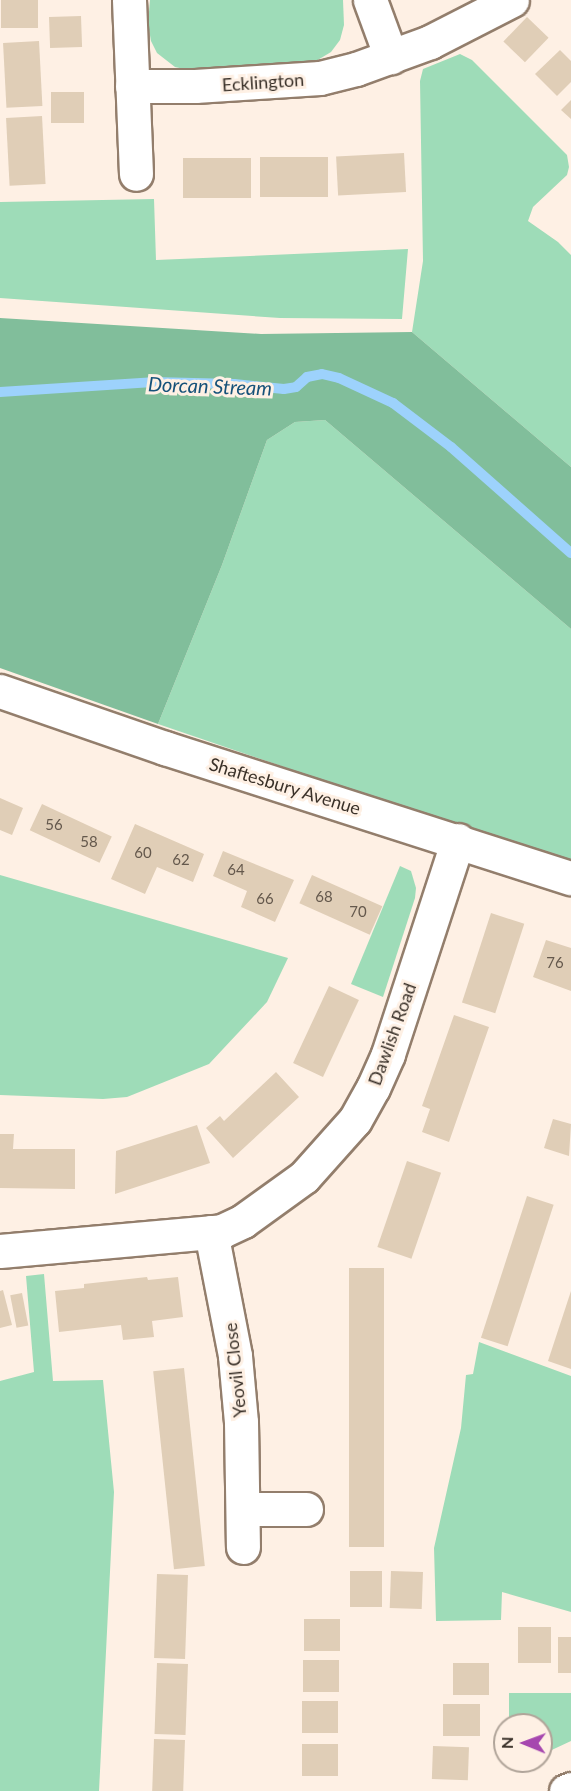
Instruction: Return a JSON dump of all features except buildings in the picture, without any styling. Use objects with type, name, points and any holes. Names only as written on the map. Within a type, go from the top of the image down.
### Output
[{"type":"street","points":[[129,0],[136,174]]},
{"type":"street","points":[[370,0],[391,57]]},
{"type":"street","name":"Ecklington","points":[[132,86],[195,86],[320,78],[391,57],[454,32],[512,0]]},
{"type":"street","name":"Shaftesbury Avenue","points":[[0,691],[188,755],[571,878]]},
{"type":"street","name":"Dawlish Road","points":[[0,1251],[211,1232],[233,1227],[291,1188],[317,1165],[355,1120],[388,1054],[458,840]]},
{"type":"street","name":"Yeovil Close","points":[[211,1232],[236,1356],[242,1422],[243,1547]]},
{"type":"street","points":[[244,1509],[306,1509]]},
{"type":"street","points":[[566,1791],[571,1789]]},
{"type":"green space","points":[[150,0],[343,0],[344,25],[340,40],[331,52],[311,64],[193,71],[175,67],[157,53],[151,41],[148,24]]},
{"type":"green space","points":[[460,54],[472,60],[567,155],[569,167],[567,175],[533,207],[528,221],[558,242],[571,255],[571,467],[412,332],[423,261],[420,81],[423,69]]},
{"type":"green space","points":[[154,199],[156,260],[408,249],[402,319],[280,318],[0,298],[0,202]]},
{"type":"green space","points":[[0,318],[261,334],[412,332],[571,467],[571,629],[325,420],[295,422],[267,440],[222,565],[158,724],[0,668]]},
{"type":"green space","points":[[325,420],[571,629],[571,865],[158,724],[222,565],[267,440],[295,422]]},
{"type":"green space","points":[[400,866],[411,871],[416,888],[415,898],[383,997],[351,984]]},
{"type":"green space","points":[[0,875],[288,958],[267,1002],[209,1064],[127,1097],[103,1099],[0,1095]]},
{"type":"green space","points":[[44,1274],[53,1381],[103,1380],[114,1492],[99,1791],[0,1791],[0,1381],[34,1372],[26,1276]]},
{"type":"green space","points":[[479,1342],[571,1376],[571,1612],[502,1592],[501,1620],[436,1621],[434,1548],[461,1428],[466,1375],[473,1374]]},
{"type":"green space","points":[[509,1693],[571,1693],[571,1741],[553,1749],[553,1713],[509,1713]]},
{"type":"waterway","name":"Dorcan Stream","points":[[0,392],[153,382],[234,384],[284,389],[296,387],[307,377],[322,374],[339,378],[393,403],[451,447],[571,553]]}]
